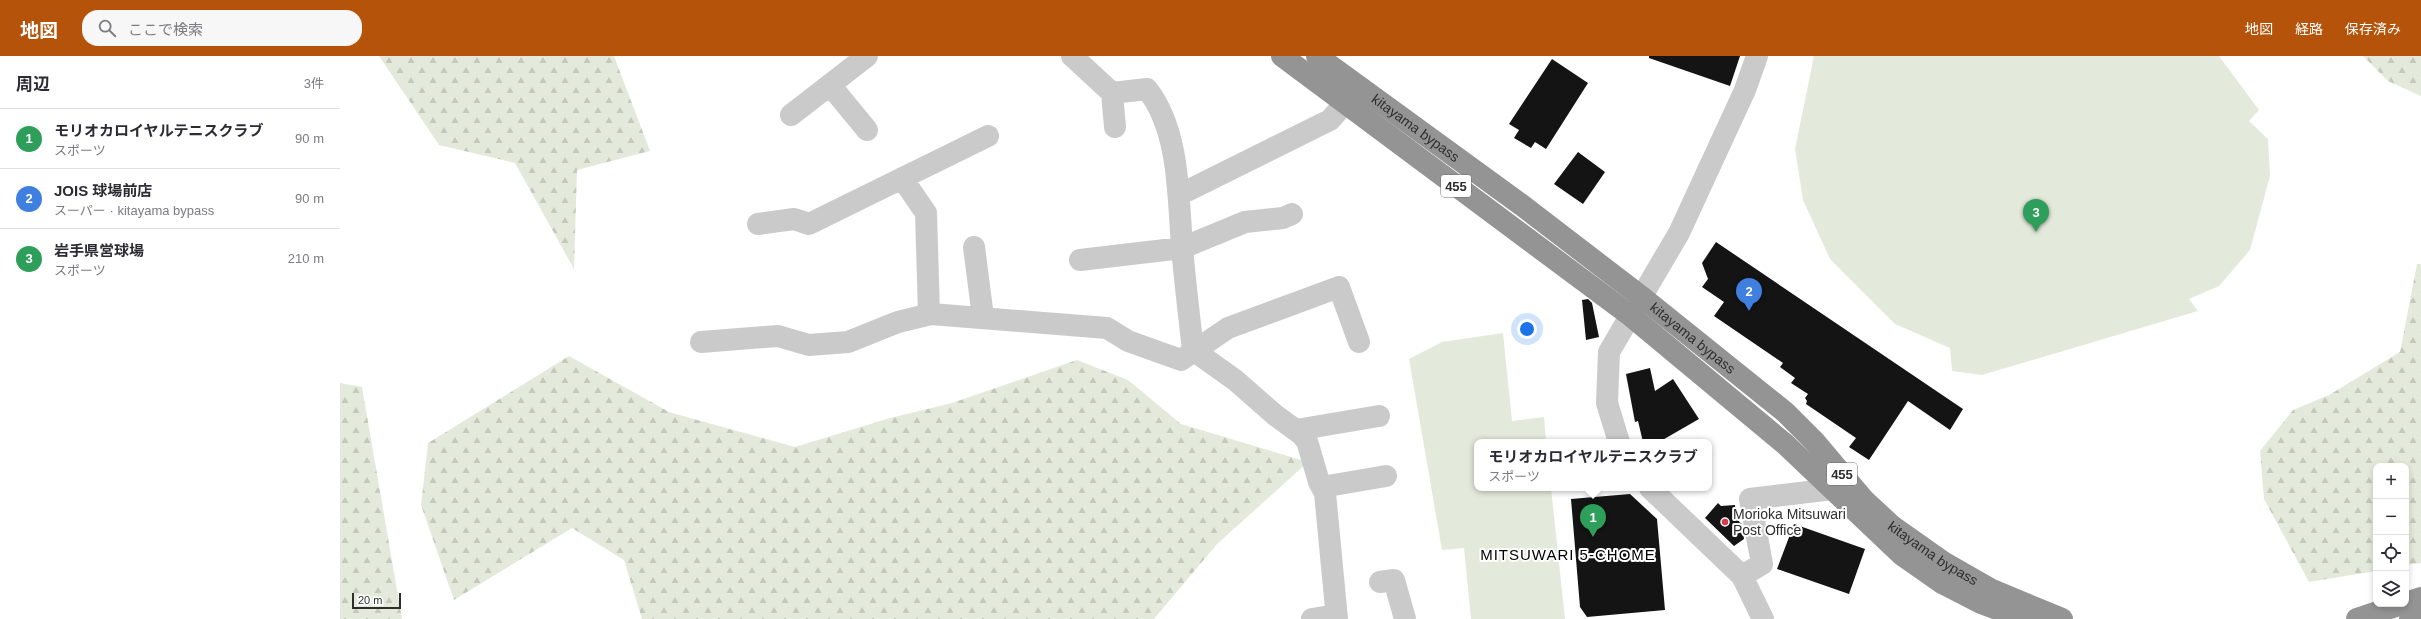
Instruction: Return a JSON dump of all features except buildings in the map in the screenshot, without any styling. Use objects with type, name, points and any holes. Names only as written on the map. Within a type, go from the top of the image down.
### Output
[{"type":"highway","name":"kitayama bypass","points":[[1282,56],[1631,316],[1785,444],[1902,555],[1942,583],[1981,603],[2024,619]]},
{"type":"highway","name":"kitayama bypass","points":[[1316,56],[1524,206],[1785,412],[1815,442],[1864,500],[1892,526],[1943,562],[1992,590],[2062,619]]},
{"type":"highway","points":[[2409,602],[2421,598]]},
{"type":"highway","points":[[2357,619],[2393,607]]},
{"type":"highway","points":[[2410,619],[2421,614]]},
{"type":"street","points":[[791,115],[867,56]]},
{"type":"street","points":[[1072,56],[1112,93],[1115,128]]},
{"type":"street","points":[[1619,439],[1607,403],[1610,352],[1679,233],[1745,90],[1757,56]]},
{"type":"street","points":[[830,85],[867,130]]},
{"type":"street","points":[[1112,93],[1147,89],[1159,104],[1171,147],[1178,193],[1182,248],[1193,350],[1235,380],[1275,415],[1296,430],[1307,441],[1325,493],[1336,617],[1312,619]]},
{"type":"street","points":[[1178,193],[1189,190],[1330,120],[1345,103]]},
{"type":"street","points":[[758,224],[794,219],[809,224],[988,136]]},
{"type":"street","points":[[902,178],[926,213],[929,314]]},
{"type":"street","points":[[1080,260],[1182,248],[1245,222],[1283,218],[1292,214]]},
{"type":"street","points":[[974,247],[983,317]]},
{"type":"street","points":[[701,342],[778,336],[809,345],[848,342],[898,322],[929,314],[983,317],[1107,328],[1128,341],[1181,360],[1196,352],[1228,328],[1339,287],[1360,342]]},
{"type":"street","points":[[1296,430],[1379,416]]},
{"type":"street","points":[[1322,487],[1386,476]]},
{"type":"street","points":[[1742,576],[1762,564],[1750,499],[1833,489]]},
{"type":"street","points":[[1653,491],[1742,576],[1763,619]]},
{"type":"street","points":[[1380,582],[1394,580],[1405,619]]},
{"type":"green space","points":[[379,56],[614,56],[650,151],[577,170],[574,269],[515,163],[439,145]]},
{"type":"green space","points":[[1814,56],[2219,56],[2259,110],[2249,121],[2268,139],[2270,176],[2250,250],[2219,286],[2189,299],[2198,311],[1982,375],[1952,371],[1950,348],[1895,324],[1830,259],[1803,200],[1795,149]]},
{"type":"green space","points":[[2363,56],[2421,56],[2421,96],[2388,81]]},
{"type":"green space","points":[[2417,264],[2421,264],[2421,563],[2409,565],[2409,463],[2373,463],[2373,571],[2309,582],[2264,499],[2260,451],[2293,410],[2329,395],[2400,352]]},
{"type":"green space","points":[[1503,333],[1512,421],[1544,417],[1546,439],[1474,439],[1474,491],[1551,491],[1565,619],[1471,619],[1464,548],[1442,550],[1409,359],[1442,342]]},
{"type":"green space","points":[[569,356],[669,412],[795,447],[890,418],[952,403],[1077,360],[1128,380],[1181,424],[1308,462],[1217,544],[1154,619],[642,619],[624,560],[572,528],[454,600],[421,505],[428,443]]},
{"type":"green space","points":[[340,383],[362,387],[402,619],[340,619]]},
{"type":"place","name":"岩手県営球場","points":[[2036,232]]},
{"type":"place","name":"JOIS 球場前店","points":[[1749,311]]},
{"type":"place","name":"Morioka Mitsuwari Post Office","points":[[1725,522]]},
{"type":"place","name":"モリオカロイヤルテニスクラブ","points":[[1593,537]]},
{"type":"district","name":"MITSUWARI 5-CHOME","points":[[1568,554]]}]
